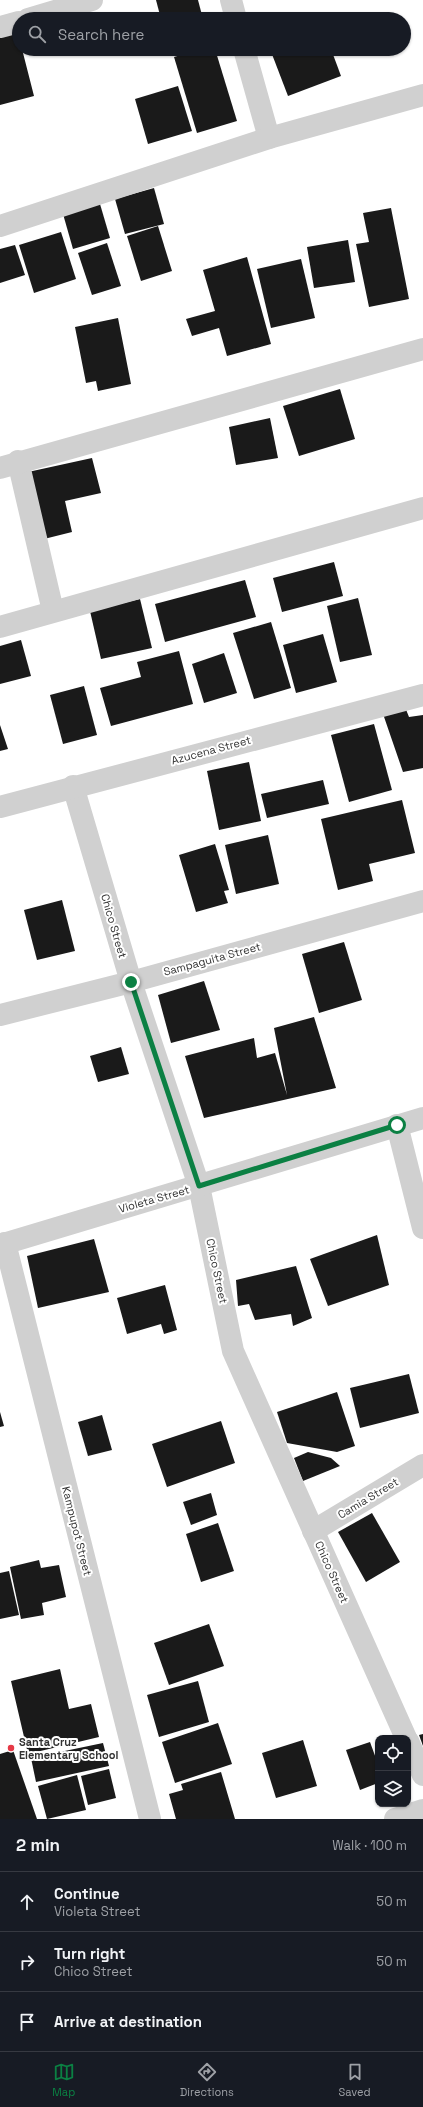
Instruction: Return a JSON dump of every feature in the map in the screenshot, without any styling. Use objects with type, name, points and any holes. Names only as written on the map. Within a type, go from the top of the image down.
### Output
[{"type":"street","points":[[52,12],[92,0]]},
{"type":"street","points":[[230,0],[234,12]]},
{"type":"street","points":[[0,27],[12,24]]},
{"type":"street","points":[[246,56],[269,138]]},
{"type":"street","points":[[0,226],[269,138],[423,95]]},
{"type":"street","points":[[52,611],[9,464],[423,349]]},
{"type":"street","points":[[0,627],[52,611],[423,508]]},
{"type":"street","name":"Azucena Street","points":[[0,807],[74,786],[423,695]]},
{"type":"street","name":"Chico Street","points":[[74,786],[131,982],[199,1186],[233,1351],[405,1735]]},
{"type":"street","name":"Sampaguita Street","points":[[0,1015],[131,982],[423,902]]},
{"type":"street","name":"Violeta Street","points":[[2,1244],[423,1118]]},
{"type":"street","points":[[397,1125],[423,1228]]},
{"type":"street","name":"Kampupot Street","points":[[2,1244],[146,1818]]},
{"type":"street","name":"Camia Street","points":[[313,1531],[423,1465]]},
{"type":"street","points":[[411,1748],[423,1775]]},
{"type":"street","points":[[395,1819],[423,1810]]},
{"type":"building","points":[[156,0],[198,0],[201,12],[159,12]]},
{"type":"building","points":[[12,29],[12,56],[24,56],[34,96],[0,105],[0,32]]},
{"type":"building","points":[[217,56],[237,121],[197,133],[174,57]]},
{"type":"building","points":[[273,56],[334,56],[341,76],[288,96]]},
{"type":"building","points":[[178,86],[192,131],[148,144],[135,99]]},
{"type":"building","points":[[154,188],[164,224],[125,234],[115,199]]},
{"type":"building","points":[[100,204],[110,238],[73,249],[63,214]]},
{"type":"building","points":[[391,208],[409,299],[369,307],[356,244],[369,242],[363,213]]},
{"type":"building","points":[[158,226],[172,271],[141,281],[127,236]]},
{"type":"building","points":[[61,232],[76,279],[34,293],[19,245]]},
{"type":"building","points":[[348,240],[355,282],[314,288],[307,247]]},
{"type":"building","points":[[107,243],[121,286],[92,295],[78,253]]},
{"type":"building","points":[[15,245],[25,275],[0,283],[0,249]]},
{"type":"building","points":[[247,257],[271,344],[227,356],[219,328],[192,336],[186,319],[215,311],[203,270]]},
{"type":"building","points":[[301,259],[315,318],[271,328],[257,269]]},
{"type":"building","points":[[118,318],[131,384],[98,391],[96,381],[86,383],[75,327]]},
{"type":"building","points":[[340,389],[355,439],[299,456],[283,406]]},
{"type":"building","points":[[270,418],[278,458],[236,465],[229,427]]},
{"type":"building","points":[[92,458],[101,493],[65,501],[72,532],[44,539],[28,472]]},
{"type":"building","points":[[334,562],[343,596],[282,612],[273,578]]},
{"type":"building","points":[[245,580],[256,617],[165,642],[155,604]]},
{"type":"building","points":[[358,598],[372,655],[340,662],[327,606]]},
{"type":"building","points":[[140,599],[152,648],[101,659],[90,611]]},
{"type":"building","points":[[271,622],[291,688],[254,699],[233,633]]},
{"type":"building","points":[[323,634],[337,682],[296,693],[283,645]]},
{"type":"building","points":[[21,640],[31,676],[0,684],[0,646]]},
{"type":"building","points":[[179,651],[193,704],[111,726],[100,688],[141,677],[137,662]]},
{"type":"building","points":[[224,653],[237,693],[204,703],[192,664]]},
{"type":"building","points":[[84,686],[97,735],[63,744],[50,695]]},
{"type":"building","points":[[405,707],[409,717],[423,715],[423,768],[403,772],[382,711]]},
{"type":"building","points":[[374,724],[392,790],[349,802],[331,735]]},
{"type":"building","points":[[0,725],[8,749],[0,751]]},
{"type":"building","points":[[249,762],[261,821],[219,830],[207,771]]},
{"type":"building","points":[[323,780],[329,804],[267,818],[261,794]]},
{"type":"building","points":[[402,800],[415,853],[369,864],[373,881],[338,890],[321,819]]},
{"type":"building","points":[[268,835],[279,884],[236,894],[225,845]]},
{"type":"building","points":[[215,844],[229,890],[224,891],[228,903],[196,912],[179,855]]},
{"type":"building","points":[[62,900],[75,951],[37,960],[24,910]]},
{"type":"building","points":[[344,942],[362,1000],[319,1013],[302,954]]},
{"type":"building","points":[[204,981],[220,1030],[171,1043],[158,995]]},
{"type":"building","points":[[314,1017],[336,1088],[204,1118],[185,1056],[254,1038],[257,1058],[275,1053],[287,1095],[274,1028]]},
{"type":"building","points":[[121,1047],[129,1074],[98,1082],[90,1056]]},
{"type":"building","points":[[377,1235],[389,1285],[328,1306],[310,1259]]},
{"type":"building","points":[[94,1239],[109,1292],[38,1308],[27,1256]]},
{"type":"building","points":[[296,1266],[312,1318],[293,1326],[291,1314],[255,1320],[249,1304],[238,1306],[236,1280]]},
{"type":"building","points":[[165,1285],[177,1330],[164,1334],[161,1324],[127,1334],[117,1298]]},
{"type":"building","points":[[409,1374],[419,1413],[360,1428],[350,1388]]},
{"type":"building","points":[[337,1392],[355,1446],[337,1452],[287,1443],[277,1412]]},
{"type":"building","points":[[0,1412],[4,1426],[0,1427]]},
{"type":"building","points":[[102,1415],[112,1450],[88,1456],[78,1422]]},
{"type":"building","points":[[221,1421],[235,1463],[167,1487],[152,1444]]},
{"type":"building","points":[[308,1452],[331,1458],[340,1466],[303,1481],[294,1458]]},
{"type":"building","points":[[211,1493],[217,1515],[191,1525],[183,1502]]},
{"type":"building","points":[[372,1513],[400,1562],[366,1582],[338,1532]]},
{"type":"building","points":[[218,1523],[234,1571],[201,1582],[186,1534]]},
{"type":"building","points":[[39,1560],[41,1568],[59,1565],[66,1597],[42,1603],[44,1615],[21,1619],[10,1567]]},
{"type":"building","points":[[9,1571],[19,1615],[0,1619],[0,1573]]},
{"type":"building","points":[[209,1624],[224,1666],[169,1685],[154,1643]]},
{"type":"building","points":[[60,1669],[69,1709],[91,1704],[99,1737],[28,1754],[11,1681]]},
{"type":"building","points":[[198,1681],[209,1722],[159,1737],[147,1695]]},
{"type":"building","points":[[218,1723],[232,1764],[175,1783],[162,1742]]},
{"type":"building","points":[[423,1734],[423,1746],[419,1735]]},
{"type":"building","points":[[303,1740],[317,1786],[276,1798],[262,1753]]},
{"type":"building","points":[[370,1742],[375,1756],[375,1784],[360,1790],[346,1750]]},
{"type":"building","points":[[103,1743],[109,1766],[36,1782],[31,1758]]},
{"type":"building","points":[[13,1750],[37,1819],[0,1819],[0,1754]]},
{"type":"building","points":[[109,1769],[116,1798],[88,1805],[81,1776]]},
{"type":"building","points":[[221,1772],[235,1819],[176,1819],[169,1794],[183,1790],[181,1784]]},
{"type":"building","points":[[77,1775],[86,1810],[47,1819],[38,1786]]},
{"type":"place","name":"Santa Cruz Elementary School","points":[[11,1748]]},
{"type":"route","points":[[131,982],[199,1186],[397,1125]]}]
